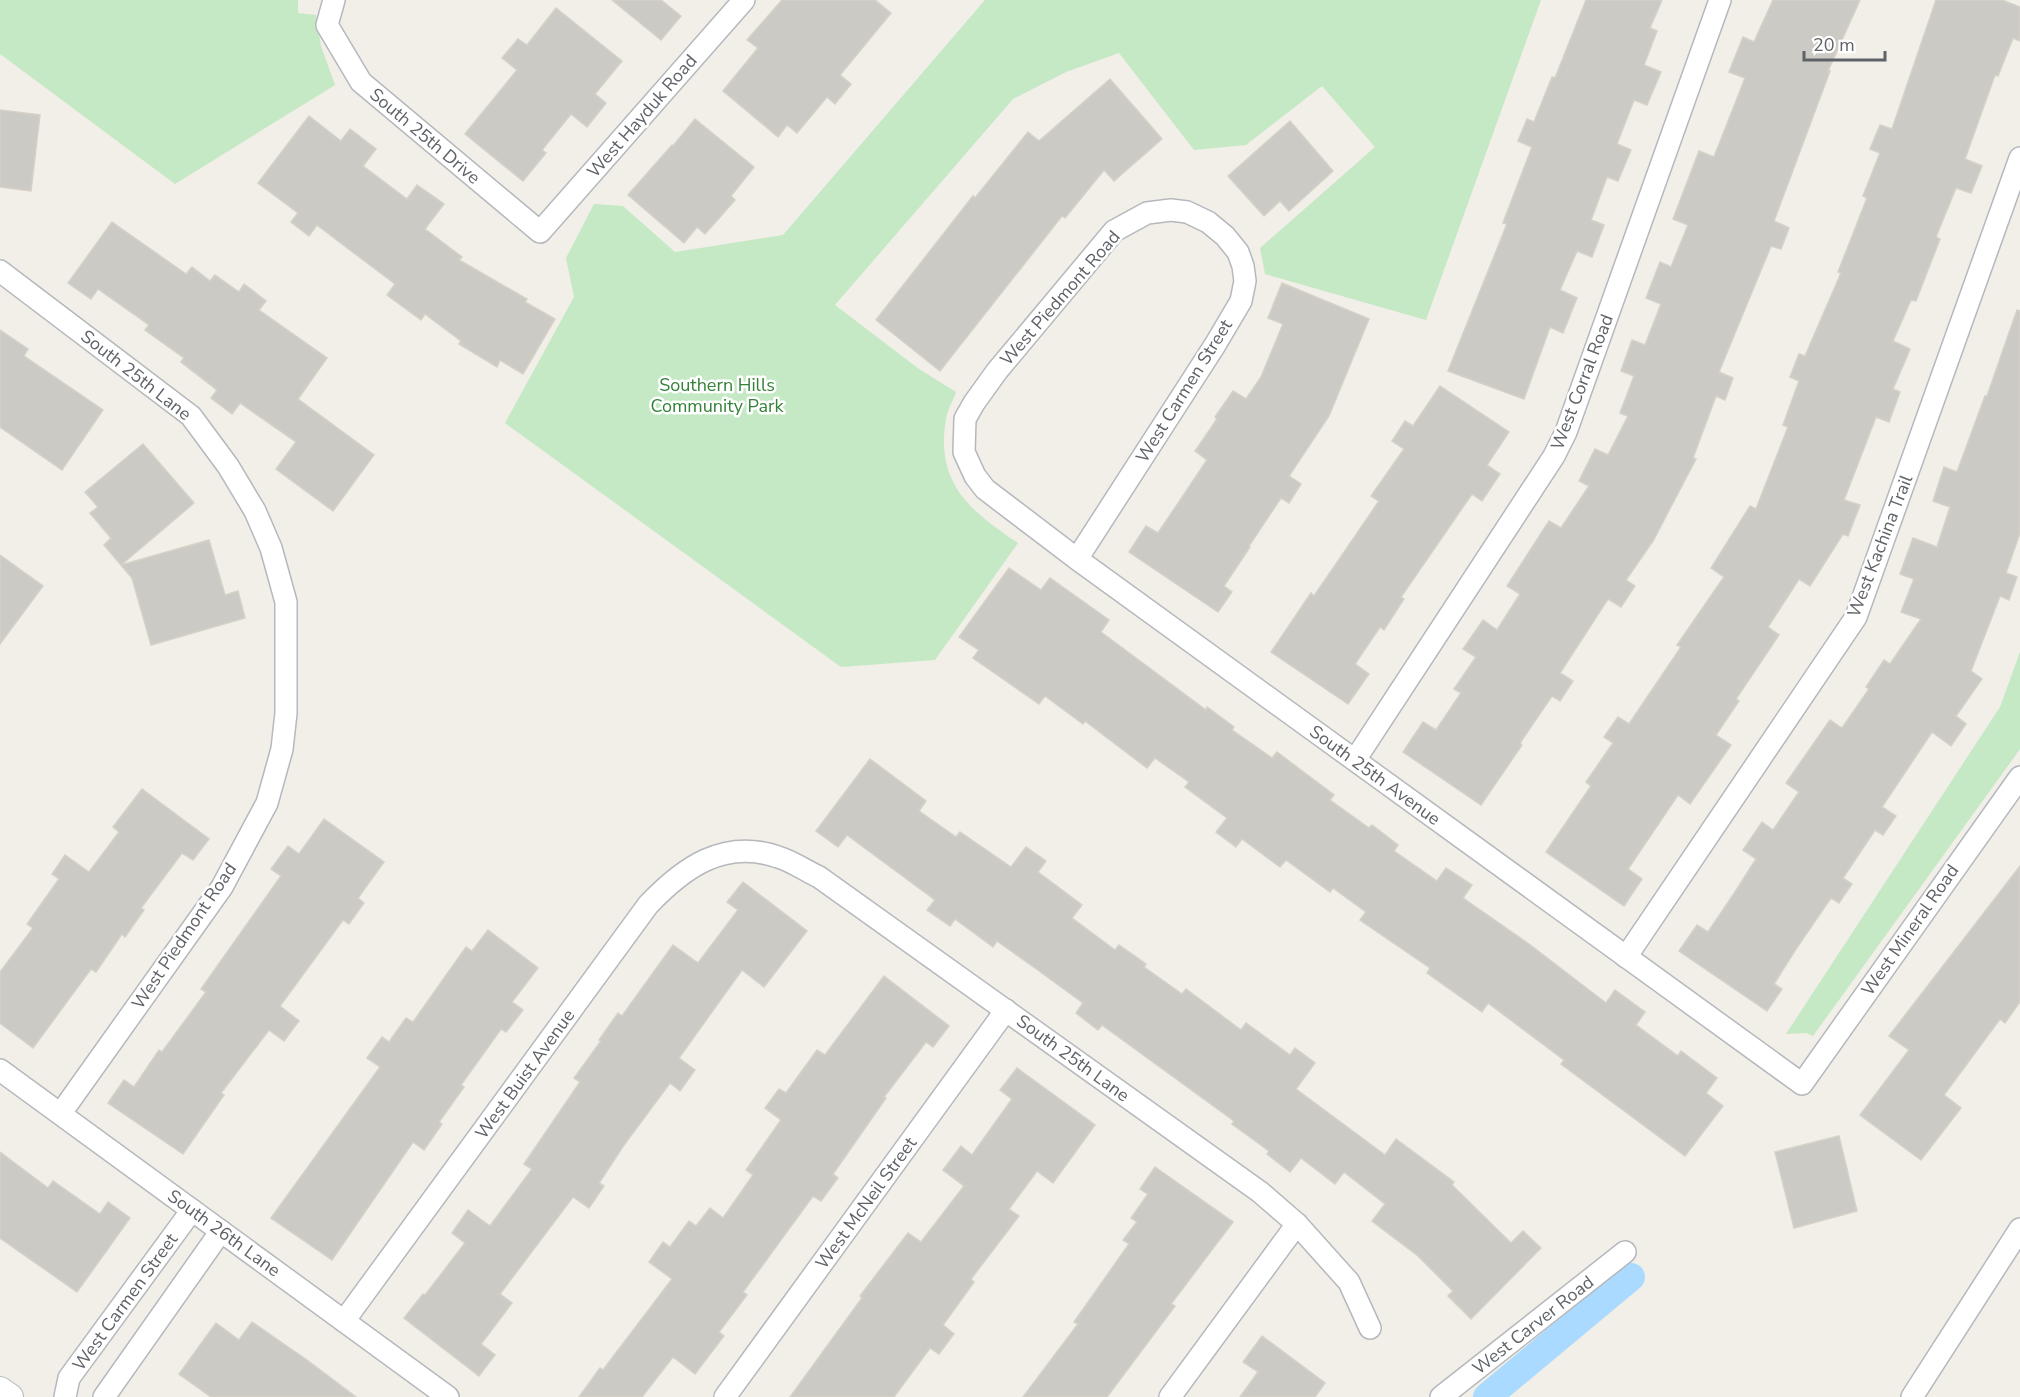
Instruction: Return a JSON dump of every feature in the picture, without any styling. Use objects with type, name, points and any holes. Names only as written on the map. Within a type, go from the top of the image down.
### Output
[{"type":"street","name":"South 25th Drive","points":[[334,0],[327,25],[361,82],[540,232]]},
{"type":"street","name":"West Hayduk Road","points":[[540,232],[744,0]]},
{"type":"street","name":"West Corral Road","points":[[1354,760],[1554,456],[1566,432],[1720,0]]},
{"type":"street","name":"West Kachina Trail","points":[[1626,957],[1856,617],[2020,158]]},
{"type":"street","name":"West Piedmont Road","points":[[964,452],[965,419],[974,403],[1114,231],[1148,213],[1171,210],[1187,212],[1208,222]]},
{"type":"street","name":"West Carmen Street","points":[[1077,559],[1241,301],[1245,281],[1238,252],[1225,236],[1208,222]]},
{"type":"street","name":"South 25th Lane","points":[[0,271],[191,416],[228,466],[255,511],[271,548],[286,602]]},
{"type":"street","name":"South 25th Avenue","points":[[964,452],[975,476],[985,489],[1077,559],[1802,1084]]},
{"type":"street","name":"West Piedmont Road","points":[[61,1113],[222,887],[267,803],[282,749],[286,713],[286,602]]},
{"type":"street","name":"West Mineral Road","points":[[1802,1084],[2020,777]]},
{"type":"street","name":"South 25th Lane","points":[[727,852],[755,852],[778,856],[819,877],[1260,1192],[1297,1224],[1349,1282],[1370,1328]]},
{"type":"street","name":"West Buist Avenue","points":[[344,1321],[648,905],[683,871],[701,861],[727,852]]},
{"type":"street","name":"West McNeil Street","points":[[725,1397],[1006,1010]]},
{"type":"street","name":"South 26th Lane","points":[[0,1070],[448,1397]]},
{"type":"street","name":"West Carmen Street","points":[[65,1397],[69,1378],[192,1210]]},
{"type":"street","points":[[1170,1397],[1297,1224]]},
{"type":"street","points":[[1912,1397],[2020,1230]]},
{"type":"street","name":"West Carmen Street","points":[[104,1397],[221,1231]]},
{"type":"street","name":"West Carver Road","points":[[1441,1397],[1625,1252]]},
{"type":"street","points":[[0,1390],[10,1397]]},
{"type":"green space","points":[[0,0],[298,0],[298,13],[316,15],[321,46],[335,85],[175,184],[0,54]]},
{"type":"green space","name":"Southern Hills Community Park","points":[[985,0],[1541,0],[1426,320],[1265,274],[1260,248],[1375,147],[1322,86],[1246,145],[1194,150],[1119,53],[1066,72],[1013,99],[835,305],[919,369],[956,392],[947,416],[944,441],[951,478],[971,507],[1018,543],[935,660],[841,667],[505,423],[574,297],[566,258],[594,204],[623,206],[675,252],[783,235]]},
{"type":"green space","points":[[2020,652],[2020,749],[1813,1036],[1807,1033],[1786,1034],[2000,707]]},
{"type":"building","points":[[612,0],[661,0],[681,16],[661,40]]},
{"type":"building","points":[[782,0],[875,0],[891,13],[840,75],[851,84],[835,104],[827,97],[797,133],[787,125],[778,137],[723,91],[758,48],[747,40]]},
{"type":"building","points":[[1586,0],[1662,0],[1650,28],[1657,31],[1644,65],[1661,72],[1647,105],[1634,100],[1617,144],[1631,150],[1618,181],[1607,177],[1591,220],[1604,225],[1592,257],[1577,251],[1560,290],[1577,298],[1563,333],[1550,327],[1524,399],[1448,371],[1507,224],[1503,223],[1532,147],[1518,141],[1527,119],[1534,122],[1552,77],[1555,78]]},
{"type":"building","points":[[1773,0],[1860,0],[1828,71],[1830,71],[1774,221],[1789,228],[1781,249],[1771,246],[1719,372],[1733,378],[1725,400],[1716,396],[1693,458],[1696,459],[1653,541],[1626,580],[1635,586],[1621,607],[1608,599],[1560,673],[1573,681],[1560,701],[1552,696],[1481,805],[1403,752],[1423,722],[1436,730],[1461,693],[1454,689],[1476,657],[1463,649],[1483,620],[1497,630],[1520,594],[1507,586],[1549,521],[1561,528],[1589,486],[1579,481],[1595,449],[1608,455],[1628,416],[1620,413],[1634,376],[1621,371],[1632,340],[1645,345],[1661,304],[1646,298],[1660,262],[1671,267],[1688,225],[1673,219],[1699,151],[1714,157],[1745,78],[1729,72],[1743,37],[1754,42]]},
{"type":"building","points":[[1936,0],[2002,0],[2020,7],[2020,41],[2013,38],[1998,76],[1995,75],[1965,159],[1982,166],[1971,193],[1956,188],[1936,237],[1940,239],[1916,301],[1911,300],[1893,341],[1910,349],[1893,389],[1900,392],[1889,422],[1876,417],[1844,500],[1860,505],[1848,536],[1843,534],[1810,586],[1799,579],[1768,627],[1779,635],[1736,699],[1739,701],[1716,735],[1731,745],[1690,804],[1678,795],[1628,869],[1642,879],[1624,906],[1546,852],[1591,786],[1586,782],[1613,743],[1604,737],[1618,717],[1629,724],[1681,647],[1677,645],[1724,577],[1711,568],[1750,506],[1756,509],[1788,427],[1783,425],[1799,381],[1790,377],[1799,354],[1805,356],[1841,273],[1838,272],[1867,198],[1863,196],[1880,153],[1870,149],[1880,125],[1892,129]]},
{"type":"building","points":[[556,8],[622,61],[595,94],[606,103],[587,127],[571,114],[542,150],[546,153],[523,181],[465,134],[517,70],[502,58],[518,39],[527,45]]},
{"type":"building","points":[[1110,79],[1162,139],[1114,181],[1104,170],[1065,218],[1062,216],[940,371],[876,320],[973,196],[975,198],[1028,132],[1039,141]]},
{"type":"building","points":[[0,110],[40,115],[31,191],[0,187]]},
{"type":"building","points":[[309,116],[341,141],[350,129],[376,149],[363,166],[407,199],[417,185],[444,204],[425,229],[462,257],[459,260],[527,299],[525,302],[555,319],[523,374],[500,360],[497,367],[459,344],[461,341],[425,314],[421,320],[387,295],[395,284],[317,225],[309,236],[291,222],[298,213],[258,183]]},
{"type":"building","points":[[695,119],[754,167],[731,196],[735,200],[705,234],[697,227],[684,243],[628,195]]},
{"type":"building","points":[[1290,121],[1333,171],[1289,211],[1280,201],[1264,216],[1228,176]]},
{"type":"building","points":[[112,222],[186,274],[192,267],[210,281],[215,275],[239,292],[244,284],[266,301],[259,310],[327,358],[298,399],[374,455],[333,511],[276,469],[296,442],[240,403],[232,414],[211,398],[217,390],[181,362],[184,358],[145,330],[149,325],[98,289],[91,299],[68,283]]},
{"type":"building","points":[[1282,283],[1369,319],[1329,416],[1289,476],[1301,484],[1289,503],[1281,498],[1249,546],[1224,586],[1232,592],[1218,612],[1129,552],[1146,526],[1158,533],[1207,460],[1195,451],[1233,391],[1246,399],[1261,377],[1283,324],[1268,318]]},
{"type":"building","points":[[2017,310],[2020,311],[2020,533],[2006,573],[2017,577],[2009,600],[2000,596],[1971,671],[1982,679],[1956,716],[1966,724],[1951,746],[1932,732],[1882,807],[1896,816],[1883,835],[1875,830],[1843,878],[1852,884],[1839,903],[1831,898],[1798,946],[1774,984],[1782,989],[1767,1011],[1679,951],[1697,925],[1708,932],[1735,892],[1756,859],[1743,850],[1762,822],[1773,830],[1799,792],[1786,783],[1830,720],[1842,728],[1869,689],[1866,687],[1884,660],[1890,664],[1921,619],[1901,612],[1914,579],[1900,574],[1913,538],[1937,547],[1950,507],[1933,501],[1944,467],[1957,472]]},
{"type":"building","points":[[0,330],[28,349],[24,356],[103,410],[62,470],[0,427]]},
{"type":"building","points":[[1440,386],[1509,432],[1487,465],[1500,474],[1482,501],[1472,494],[1401,597],[1404,599],[1384,630],[1380,627],[1355,664],[1369,674],[1348,704],[1271,652],[1311,593],[1314,596],[1379,501],[1371,496],[1404,449],[1392,441],[1405,421],[1413,426]]},
{"type":"building","points":[[143,444],[194,503],[121,565],[209,540],[225,595],[238,591],[245,618],[151,645],[132,578],[104,545],[111,538],[90,513],[98,507],[85,492]]},
{"type":"building","points":[[0,555],[43,586],[0,644]]},
{"type":"building","points":[[1009,568],[1041,590],[1050,578],[1109,620],[1101,632],[1206,710],[1207,707],[1234,727],[1232,730],[1272,758],[1277,752],[1334,795],[1330,800],[1369,828],[1372,825],[1398,845],[1394,851],[1437,881],[1446,868],[1472,885],[1463,898],[1529,944],[1606,1003],[1615,990],[1645,1012],[1636,1025],[1678,1056],[1681,1051],[1717,1078],[1706,1093],[1723,1106],[1685,1156],[1561,1064],[1564,1060],[1488,1003],[1482,1012],[1427,973],[1430,968],[1360,920],[1366,912],[1333,888],[1330,892],[1286,860],[1280,867],[1242,839],[1236,847],[1216,832],[1227,818],[1185,787],[1189,782],[1155,758],[1147,768],[1085,721],[1083,724],[1045,696],[1039,704],[973,658],[979,650],[959,637]]},
{"type":"building","points":[[870,759],[926,801],[919,811],[956,837],[960,832],[1011,867],[1026,847],[1046,861],[1038,872],[1082,905],[1072,918],[1115,950],[1119,945],[1146,964],[1144,967],[1182,994],[1186,989],[1241,1030],[1246,1023],[1290,1055],[1295,1048],[1315,1063],[1296,1089],[1385,1155],[1396,1139],[1454,1182],[1452,1185],[1511,1243],[1523,1231],[1541,1248],[1471,1319],[1448,1296],[1453,1291],[1418,1256],[1372,1221],[1385,1204],[1344,1172],[1335,1184],[1301,1158],[1290,1172],[1267,1154],[1269,1151],[1232,1124],[1234,1121],[1102,1025],[1098,1030],[1076,1013],[1083,1003],[1035,968],[997,941],[993,947],[955,919],[950,926],[927,910],[935,900],[847,835],[838,847],[816,831]]},
{"type":"building","points":[[142,789],[209,839],[193,860],[182,853],[141,908],[144,910],[125,937],[122,934],[96,972],[91,969],[33,1048],[0,1023],[0,972],[33,928],[27,924],[59,879],[52,874],[65,855],[89,872],[119,832],[113,827]]},
{"type":"building","points":[[324,819],[384,862],[358,898],[364,903],[349,924],[343,920],[280,1006],[299,1021],[284,1041],[269,1030],[221,1093],[224,1095],[183,1154],[108,1103],[124,1080],[134,1087],[159,1050],[162,1052],[206,992],[201,989],[281,876],[271,869],[288,846],[299,854]]},
{"type":"building","points":[[2020,866],[2020,1002],[2005,1023],[2000,1019],[1944,1095],[1961,1108],[1921,1160],[1860,1115],[1909,1050],[1889,1036]]},
{"type":"building","points":[[743,882],[807,931],[764,987],[742,970],[679,1058],[695,1070],[680,1091],[670,1083],[599,1183],[604,1186],[589,1208],[573,1197],[500,1294],[512,1303],[481,1344],[495,1355],[479,1376],[404,1318],[465,1243],[452,1233],[468,1210],[490,1226],[532,1169],[524,1164],[580,1082],[574,1078],[618,1013],[622,1016],[673,945],[698,963],[738,910],[727,902]]},
{"type":"building","points":[[488,930],[538,968],[512,1002],[523,1010],[506,1032],[501,1029],[461,1085],[464,1087],[439,1122],[442,1124],[424,1150],[413,1142],[332,1260],[271,1218],[380,1067],[367,1058],[382,1037],[389,1042],[406,1018],[413,1022],[466,947],[472,951]]},
{"type":"building","points":[[884,976],[949,1026],[933,1047],[926,1042],[884,1097],[886,1098],[833,1174],[838,1178],[821,1201],[813,1196],[743,1292],[747,1295],[719,1332],[724,1336],[695,1374],[673,1357],[642,1397],[579,1397],[600,1368],[603,1370],[672,1279],[649,1262],[663,1242],[670,1247],[689,1221],[696,1226],[710,1208],[723,1218],[753,1175],[746,1170],[781,1120],[765,1108],[779,1089],[786,1093],[817,1050],[825,1055]]},
{"type":"building","points":[[1017,1068],[1095,1125],[1053,1183],[1037,1171],[1009,1209],[1019,1216],[971,1279],[974,1282],[943,1325],[954,1334],[939,1354],[930,1348],[894,1397],[790,1397],[862,1298],[860,1296],[908,1233],[921,1242],[964,1186],[943,1170],[961,1146],[972,1155],[1012,1099],[1000,1090]]},
{"type":"building","points":[[1839,1136],[1857,1211],[1794,1228],[1775,1152]]},
{"type":"building","points":[[0,1152],[48,1188],[53,1181],[100,1214],[108,1202],[130,1218],[77,1292],[0,1238]]},
{"type":"building","points":[[1155,1167],[1233,1222],[1171,1304],[1175,1306],[1107,1397],[1023,1397],[1078,1324],[1074,1322],[1129,1244],[1123,1240],[1137,1222],[1131,1218],[1148,1194],[1140,1189]]},
{"type":"building","points":[[252,1322],[356,1397],[211,1397],[179,1374],[216,1323],[239,1340]]},
{"type":"building","points":[[1262,1336],[1325,1383],[1315,1397],[1240,1397],[1258,1372],[1243,1362]]},
{"type":"waterway","points":[[1487,1397],[1631,1277]]}]
